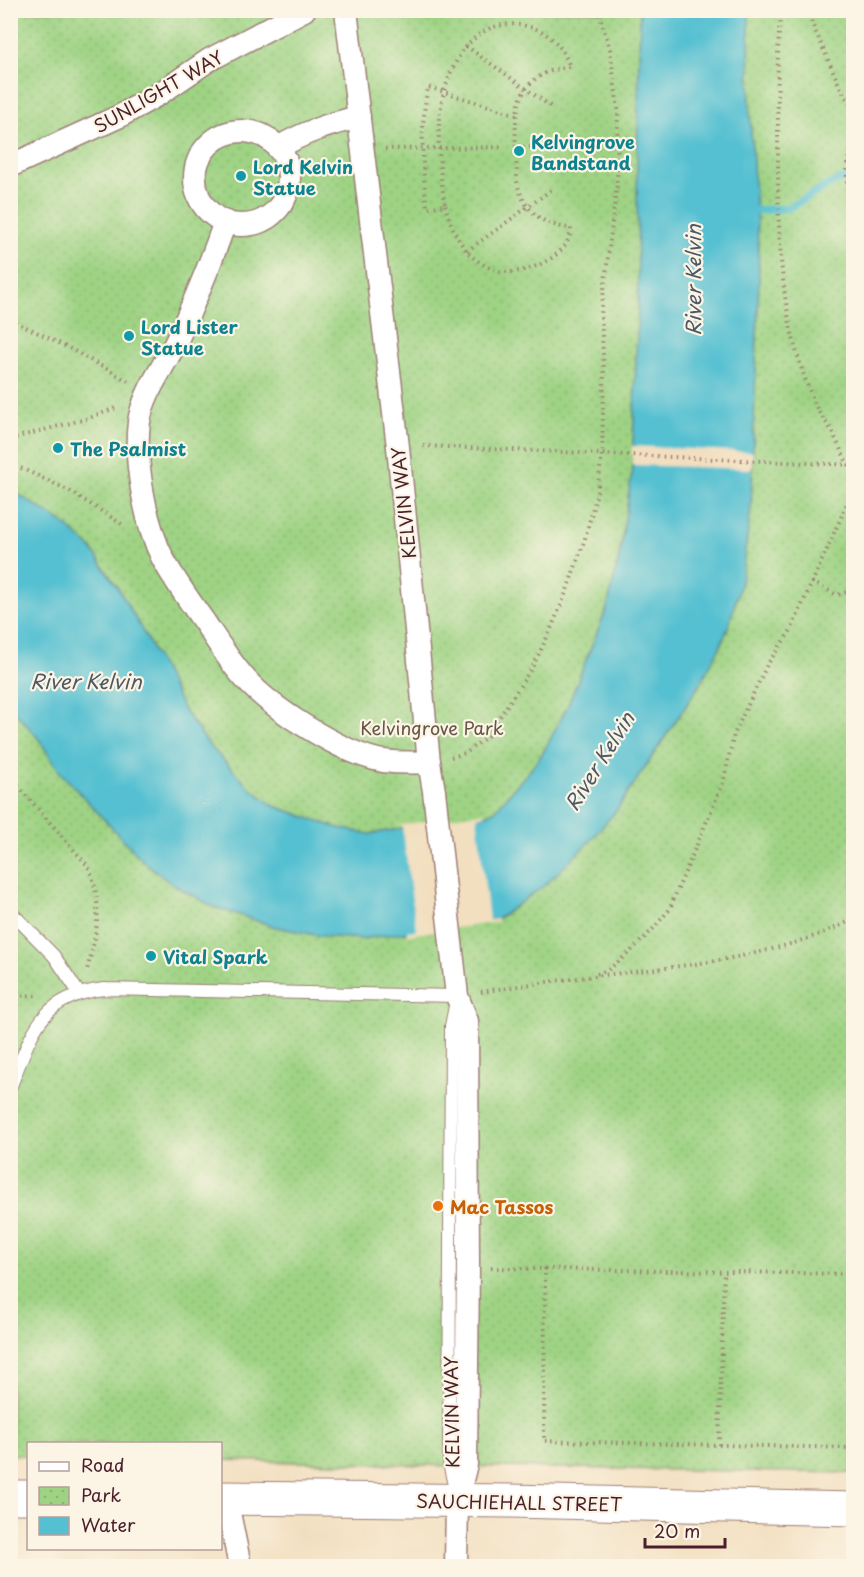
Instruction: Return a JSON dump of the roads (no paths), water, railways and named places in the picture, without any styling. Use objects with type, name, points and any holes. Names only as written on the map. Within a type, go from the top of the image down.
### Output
[{"type":"street","name":"SUNLIGHT WAY","points":[[10,166],[120,116],[209,60],[303,10]]},
{"type":"street","name":"KELVIN WAY","points":[[345,10],[398,447],[429,762],[454,958],[456,996],[467,1021],[466,1464],[457,1500]]},
{"type":"street","points":[[278,148],[313,129],[359,117]]},
{"type":"street","points":[[237,132],[252,132],[267,138],[278,148],[286,161],[289,177],[287,192],[281,206],[270,217],[256,224],[240,225],[225,222],[212,214],[202,203],[196,188],[196,173],[200,158],[209,145],[222,136],[237,132]]},
{"type":"street","points":[[225,222],[188,316],[149,393],[139,420],[138,454],[148,516],[162,558],[229,658],[251,685],[276,706],[305,726],[367,757],[395,762],[429,762]]},
{"type":"street","points":[[10,1497],[27,1497]]},
{"type":"street","points":[[223,1498],[240,1566]]},
{"type":"street","name":"SAUCHIEHALL STREET","points":[[223,1498],[457,1500],[854,1509]]},
{"type":"street","points":[[456,1566],[457,1500]]},
{"type":"lane","points":[[10,911],[54,956],[79,993]]},
{"type":"lane","points":[[10,1088],[24,1052],[39,1023],[56,1004],[79,993],[104,989],[456,996]]},
{"type":"lane","name":"KELVIN WAY","points":[[456,996],[451,1026],[449,1463],[457,1500]]},
{"type":"water","name":"River Kelvin","points":[[640,11],[749,11],[750,114],[759,279],[751,507],[741,582],[729,625],[720,647],[697,689],[616,811],[588,843],[544,886],[497,919],[362,939],[321,936],[276,927],[211,906],[169,882],[143,861],[60,772],[38,738],[16,713],[11,713],[10,489],[62,522],[91,548],[118,588],[185,712],[210,746],[250,788],[274,806],[335,827],[369,834],[485,815],[494,811],[544,751],[568,705],[607,608],[619,558],[632,473],[638,304],[637,162]]},
{"type":"waterway","points":[[748,211],[788,208],[836,181],[854,177]]},
{"type":"place","name":"Kelvingrove Bandstand","points":[[519,151]]},
{"type":"place","name":"Lord Kelvin Statue","points":[[241,176]]},
{"type":"place","name":"Lord Lister Statue","points":[[129,336]]},
{"type":"place","name":"The Psalmist","points":[[58,448]]},
{"type":"place","name":"Vital Spark","points":[[151,956]]},
{"type":"place","name":"Mac Tassos","points":[[438,1206]]},
{"type":"park label","name":"Kelvingrove Park","points":[[432,727]]}]
